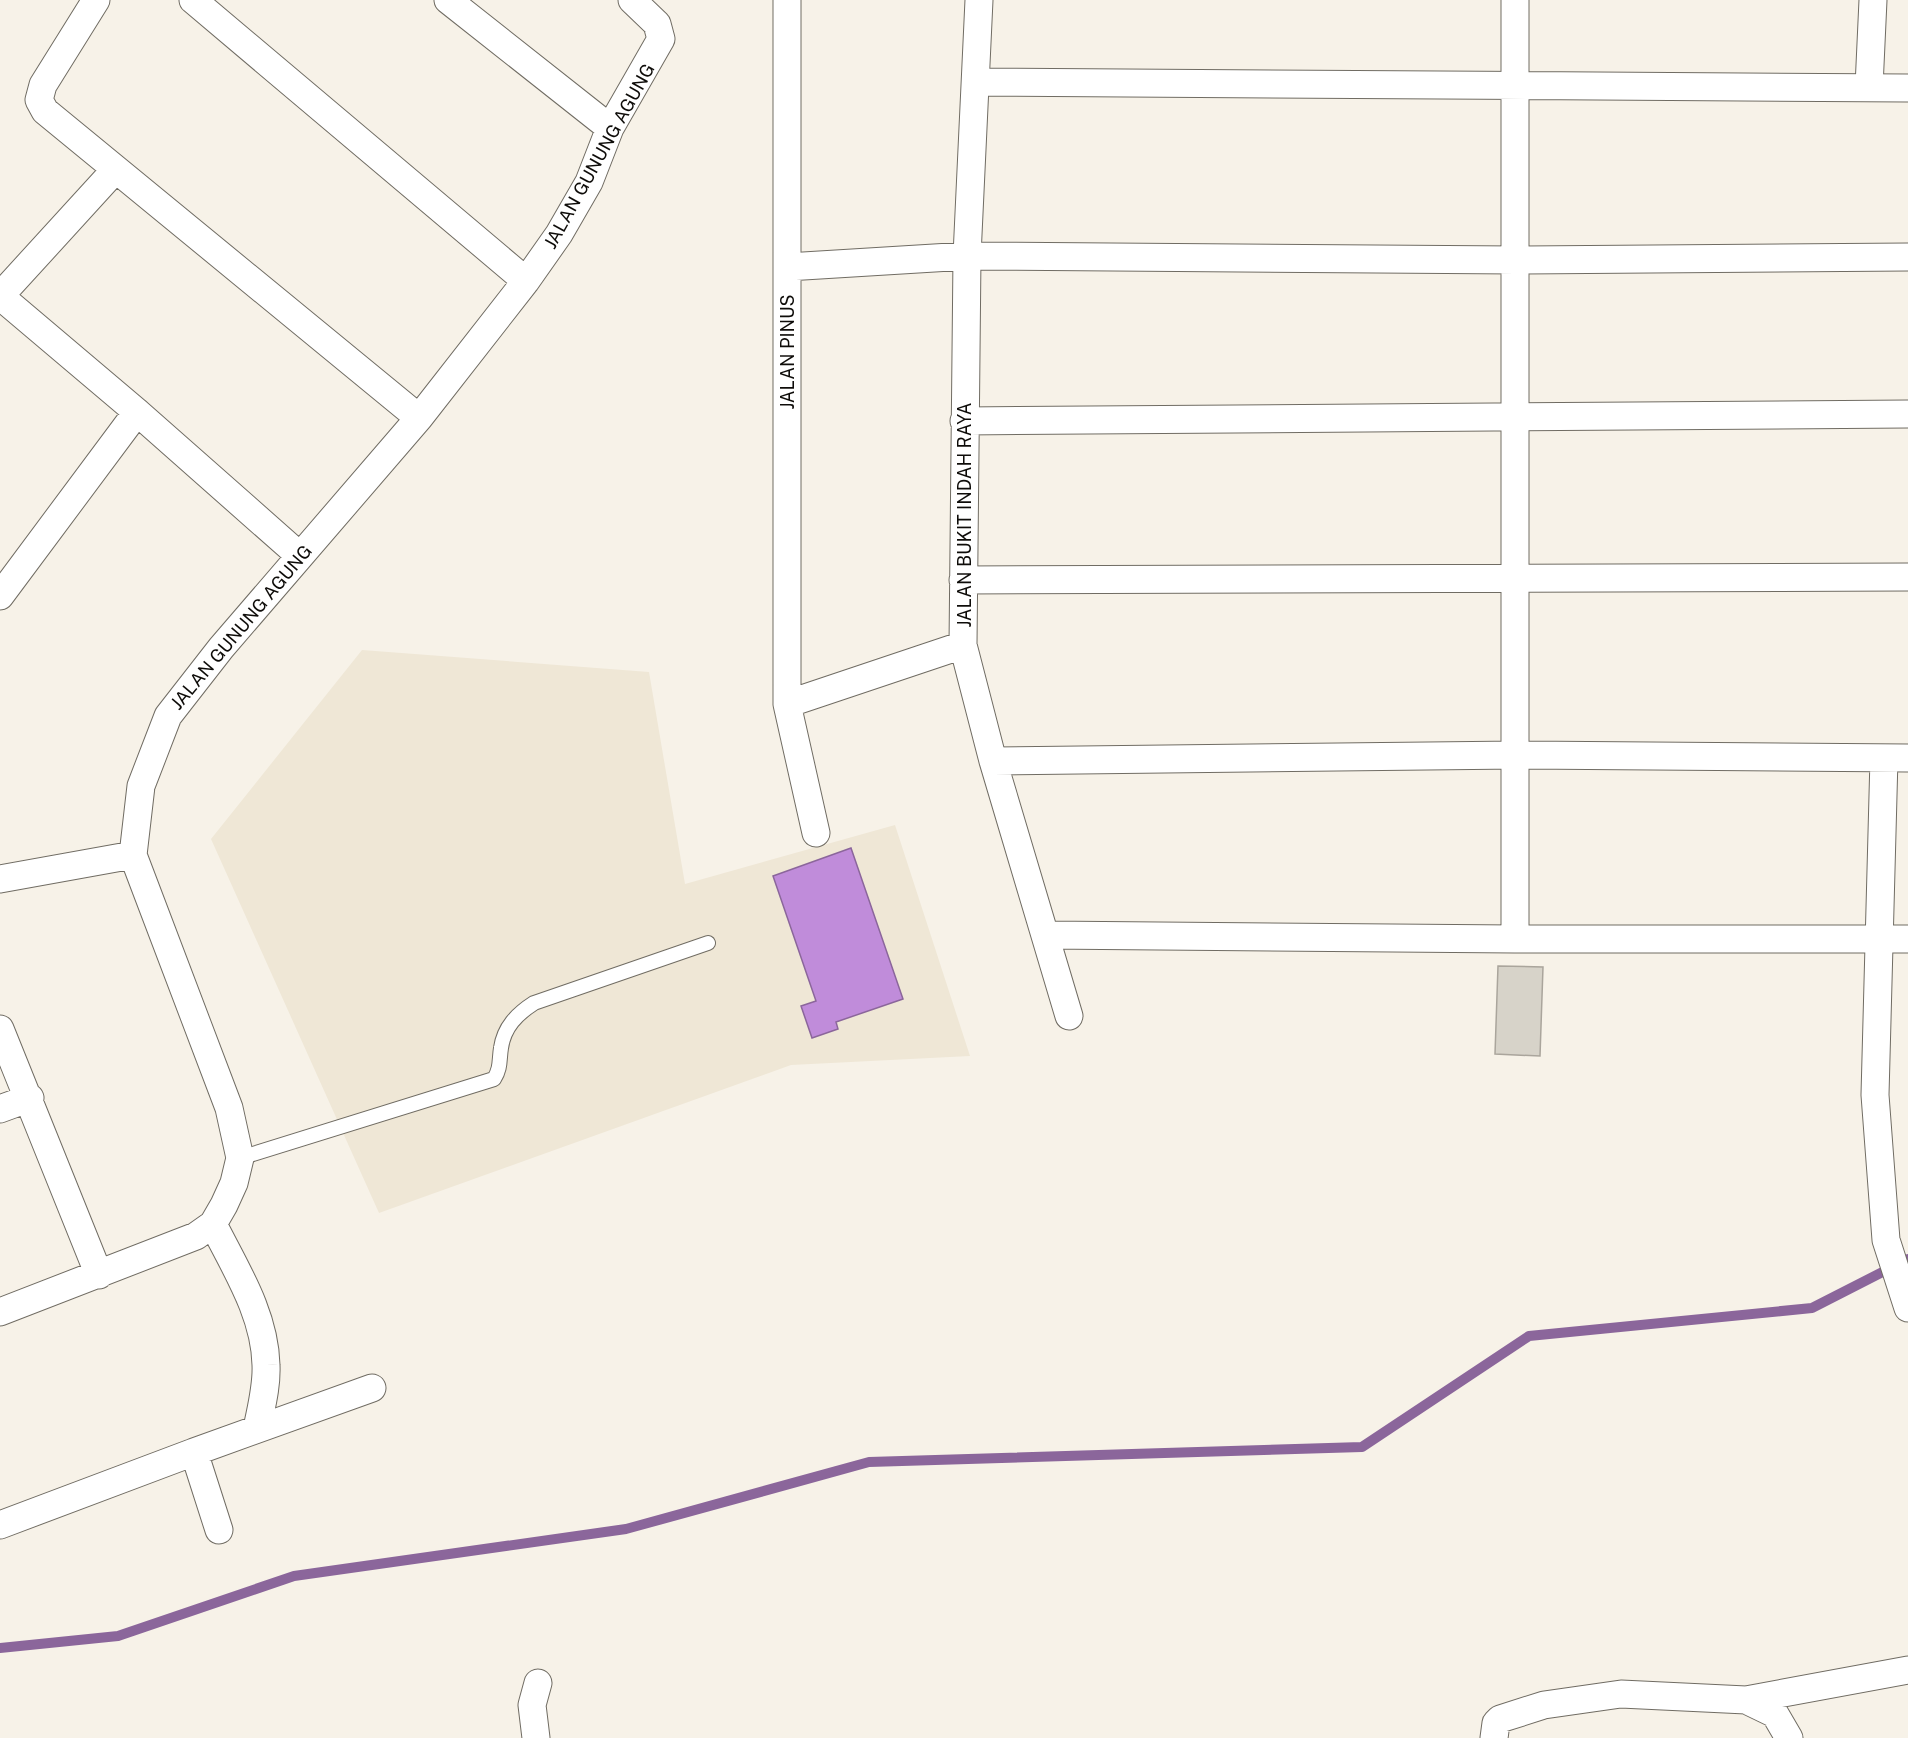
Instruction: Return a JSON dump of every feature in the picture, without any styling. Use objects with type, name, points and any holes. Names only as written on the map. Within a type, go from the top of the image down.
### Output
[{"type":"street","points":[[96,0],[43,86],[39,100],[45,111],[419,418]]},
{"type":"street","points":[[193,0],[526,281]]},
{"type":"street","points":[[448,0],[610,128]]},
{"type":"street","name":"JALAN GUNUNG AGUNG","points":[[213,1224],[234,1184],[240,1158],[229,1108],[133,855],[141,786],[168,716],[221,648],[419,418],[560,234],[589,182],[610,128],[661,39],[657,24],[632,0]]},
{"type":"street","name":"JALAN PINUS","points":[[787,0],[787,704],[816,833]]},
{"type":"street","name":"JALAN BUKIT INDAH RAYA","points":[[979,0],[967,256],[963,645],[993,760],[1069,1016]]},
{"type":"street","points":[[1515,0],[1517,755],[1515,939]]},
{"type":"street","points":[[1869,87],[1873,0]]},
{"type":"street","points":[[976,82],[1908,88]]},
{"type":"street","points":[[115,170],[0,296],[137,412],[300,556]]},
{"type":"street","points":[[787,267],[967,256],[1516,260],[1908,257]]},
{"type":"street","points":[[0,596],[137,412]]},
{"type":"street","points":[[964,422],[1908,414]]},
{"type":"street","points":[[963,580],[1908,577]]},
{"type":"street","points":[[787,704],[963,645]]},
{"type":"street","points":[[993,760],[1517,755],[1896,758],[1877,939],[1875,1095],[1882,1203],[1891,1257],[1904,1296]]},
{"type":"street","points":[[0,879],[133,855]]},
{"type":"street","points":[[1046,934],[1515,939],[1908,939]]},
{"type":"street","points":[[0,1029],[30,1098],[99,1275]]},
{"type":"street","points":[[0,1109],[30,1098]]},
{"type":"street","points":[[0,1312],[196,1236],[213,1224],[251,1299],[261,1333],[266,1365],[264,1398],[257,1429]]},
{"type":"street","points":[[0,1525],[372,1388]]},
{"type":"street","points":[[194,1452],[219,1530]]},
{"type":"street","points":[[1494,1738],[1496,1723],[1500,1719],[1544,1705],[1621,1694],[1746,1700],[1908,1670]]},
{"type":"street","points":[[536,1738],[532,1705],[538,1683]]},
{"type":"street","points":[[1746,1700],[1775,1714],[1789,1738]]},
{"type":"lane","points":[[240,1158],[494,1079],[500,1070],[505,1032],[516,1016],[534,1003],[708,943]]},
{"type":"shaded area","points":[[362,650],[649,672],[685,884],[895,825],[970,1056],[791,1065],[379,1213],[211,839]]},
{"type":"shaded area","points":[[851,848],[903,999],[836,1022],[838,1029],[812,1038],[801,1006],[816,1001],[773,876]]},
{"type":"building","points":[[1498,966],[1543,967],[1540,1056],[1495,1054]]},
{"type":"waterway","points":[[0,1648],[118,1636],[294,1576],[626,1529],[869,1462],[1362,1447],[1529,1336],[1812,1308],[1908,1259]]}]
